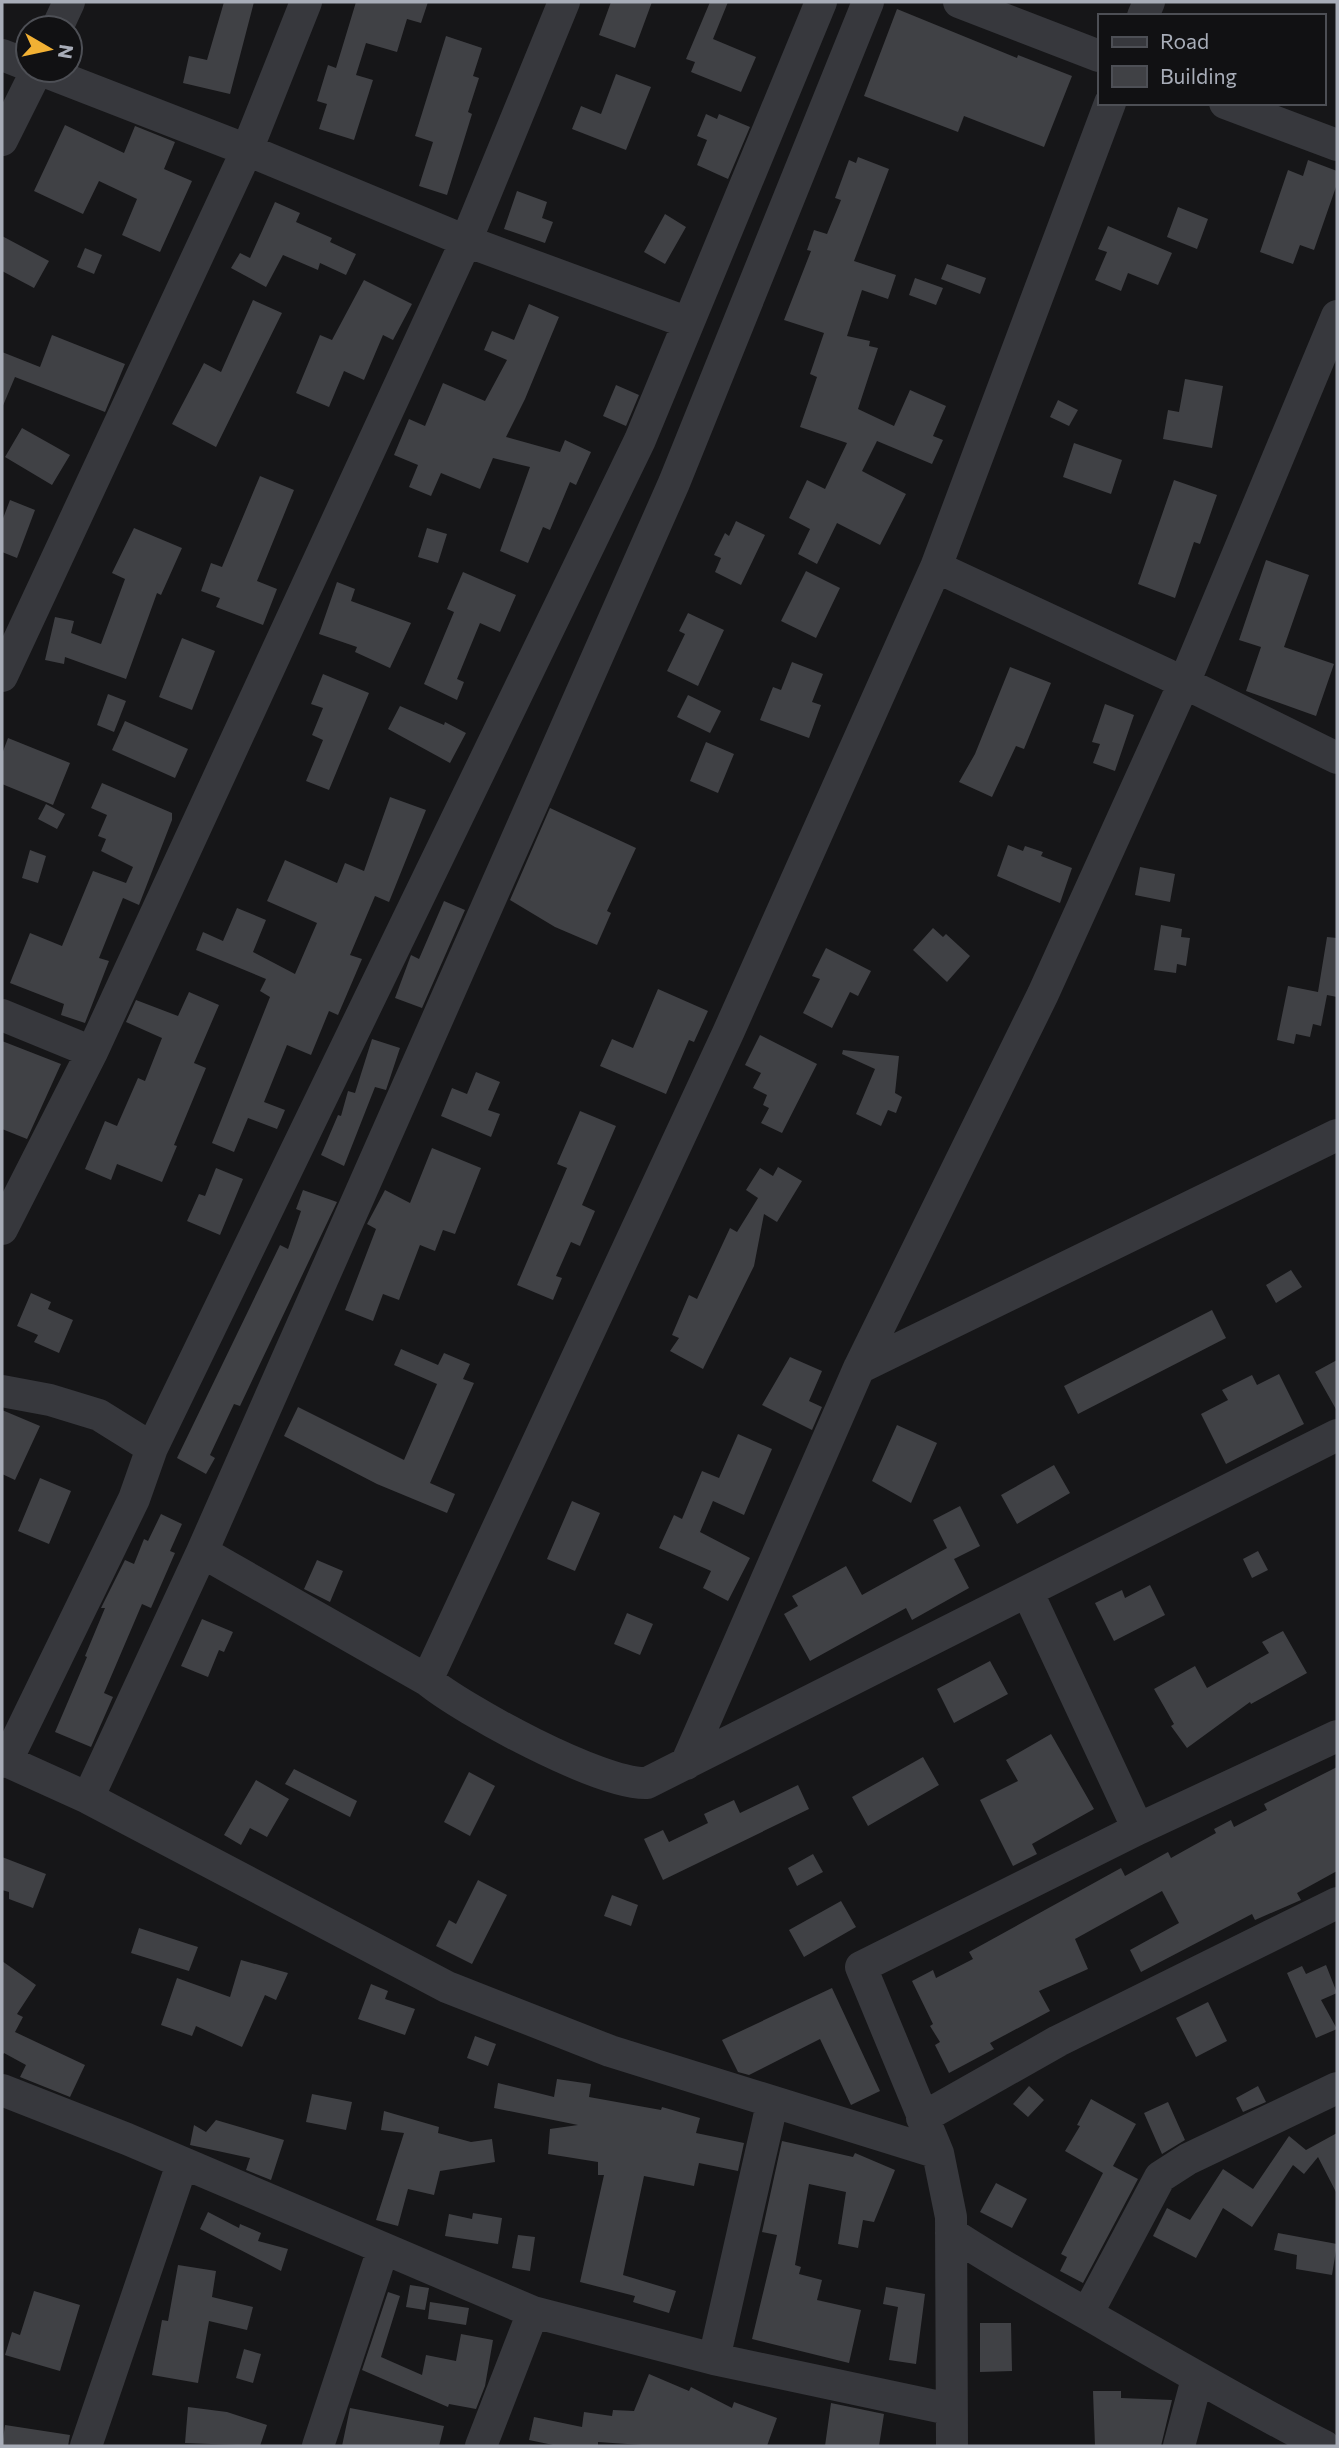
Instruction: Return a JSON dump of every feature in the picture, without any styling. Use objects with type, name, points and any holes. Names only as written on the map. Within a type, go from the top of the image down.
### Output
[{"type":"street","points":[[2,676],[247,150],[306,2]]},
{"type":"street","points":[[2,1229],[92,1052],[466,241],[564,2]]},
{"type":"street","points":[[821,2],[686,322],[640,440],[152,1448],[134,1499],[4,1760],[88,1798],[447,1987],[610,2051],[938,2154]]},
{"type":"street","points":[[88,1798],[202,1552],[674,483],[868,2]]},
{"type":"street","points":[[959,2],[1098,56]]},
{"type":"street","points":[[2,140],[32,84]]},
{"type":"street","points":[[75,84],[247,150],[466,241],[686,322]]},
{"type":"street","points":[[427,1680],[728,1033],[936,567],[1109,105]]},
{"type":"street","points":[[1230,105],[1337,145]]},
{"type":"street","points":[[686,1764],[859,1368],[1043,993],[1184,683],[1337,316]]},
{"type":"street","points":[[936,567],[1337,758]]},
{"type":"street","points":[[2,1015],[92,1052]]},
{"type":"street","points":[[859,1368],[1337,1135]]},
{"type":"street","points":[[2,1391],[50,1399],[99,1415],[152,1448]]},
{"type":"street","points":[[202,1552],[427,1680],[455,1701],[521,1735],[616,1778],[647,1783],[1337,1435]]},
{"type":"street","points":[[1028,1592],[1138,1829]]},
{"type":"street","points":[[952,2446],[949,2409],[951,2217],[938,2154],[861,1967],[1138,1829],[1337,1736]]},
{"type":"street","points":[[922,2118],[1058,2041],[1337,1903]]},
{"type":"street","points":[[1087,2314],[1160,2178],[1188,2159],[1337,2088]]},
{"type":"street","points":[[2,2090],[533,2312],[714,2359],[949,2409]]},
{"type":"street","points":[[714,2359],[772,2104]]},
{"type":"street","points":[[86,2446],[183,2164]]},
{"type":"street","points":[[951,2233],[1007,2271],[1087,2314],[1197,2379],[1324,2446]]},
{"type":"street","points":[[318,2446],[383,2249]]},
{"type":"street","points":[[481,2446],[533,2312]]},
{"type":"street","points":[[1180,2446],[1197,2379]]},
{"type":"building","points":[[224,2],[254,2],[230,94],[183,83],[189,56],[207,60]]},
{"type":"building","points":[[356,2],[428,2],[421,23],[407,19],[397,52],[366,43],[356,75],[373,80],[354,140],[319,129],[327,104],[317,101],[328,65],[336,68]]},
{"type":"building","points":[[611,2],[652,2],[635,48],[599,35]]},
{"type":"building","points":[[710,2],[728,2],[713,39],[756,57],[741,92],[691,72],[695,62],[686,59]]},
{"type":"building","points":[[897,9],[1017,58],[1018,55],[1072,76],[1044,147],[964,116],[958,132],[864,96]]},
{"type":"building","points":[[446,36],[482,48],[473,76],[479,78],[468,112],[472,114],[447,195],[419,186],[433,142],[415,136]]},
{"type":"building","points":[[616,74],[651,87],[626,150],[572,129],[581,106],[601,114]]},
{"type":"building","points":[[706,114],[717,119],[719,114],[750,127],[728,179],[697,165],[707,140],[697,136]]},
{"type":"building","points":[[65,125],[124,153],[135,126],[175,142],[164,169],[192,181],[160,252],[122,235],[137,199],[99,181],[83,214],[34,191]]},
{"type":"building","points":[[858,157],[889,169],[854,261],[896,275],[888,299],[862,290],[847,336],[870,341],[869,346],[878,348],[858,409],[894,426],[910,390],[946,406],[933,436],[943,440],[932,464],[877,441],[862,471],[906,494],[880,545],[837,523],[817,564],[798,554],[810,529],[789,518],[807,480],[825,489],[847,443],[800,427],[817,377],[810,374],[824,333],[784,320],[811,251],[807,250],[814,230],[827,234],[841,200],[835,198],[849,160],[856,163]]},
{"type":"building","points":[[1308,160],[1337,171],[1337,184],[1314,250],[1300,245],[1293,264],[1260,252],[1288,170],[1303,176]]},
{"type":"building","points":[[517,191],[547,202],[542,218],[553,222],[545,243],[504,229]]},
{"type":"building","points":[[275,202],[300,213],[296,222],[332,238],[330,242],[356,254],[346,275],[320,263],[318,270],[283,255],[266,287],[231,268],[240,253],[250,258]]},
{"type":"building","points":[[1178,207],[1208,219],[1197,249],[1167,237]]},
{"type":"building","points":[[665,214],[686,227],[665,264],[644,252]]},
{"type":"building","points":[[1108,226],[1172,253],[1158,285],[1128,273],[1121,291],[1095,280],[1107,252],[1098,249]]},
{"type":"building","points":[[2,236],[49,261],[34,288],[2,271]]},
{"type":"building","points":[[85,248],[102,255],[94,274],[77,267]]},
{"type":"building","points":[[947,264],[986,278],[980,294],[941,279]]},
{"type":"building","points":[[915,278],[943,288],[936,305],[909,295]]},
{"type":"building","points":[[364,280],[412,304],[393,340],[383,335],[364,380],[344,371],[329,407],[296,393],[320,335],[332,340]]},
{"type":"building","points":[[253,300],[282,313],[216,447],[172,424],[204,363],[221,372]]},
{"type":"building","points":[[529,304],[559,317],[506,437],[560,452],[565,440],[591,452],[576,485],[570,482],[550,530],[543,527],[528,563],[500,551],[530,467],[493,458],[480,489],[441,473],[431,496],[409,487],[418,465],[394,455],[409,419],[425,426],[443,383],[485,401],[507,360],[484,350],[492,331],[514,340]]},
{"type":"building","points":[[52,335],[125,364],[105,412],[15,377],[2,408],[2,352],[40,367]]},
{"type":"building","points":[[1185,379],[1223,386],[1212,448],[1163,439],[1168,410],[1179,412]]},
{"type":"building","points":[[616,385],[639,395],[626,426],[603,416]]},
{"type":"building","points":[[1058,400],[1078,410],[1069,426],[1050,417]]},
{"type":"building","points":[[22,428],[70,455],[52,485],[5,457]]},
{"type":"building","points":[[1074,443],[1122,460],[1111,494],[1063,477]]},
{"type":"building","points":[[260,476],[294,490],[257,581],[277,589],[263,625],[216,607],[220,598],[201,591],[211,563],[222,567]]},
{"type":"building","points":[[1174,480],[1217,495],[1200,544],[1194,542],[1175,598],[1138,584]]},
{"type":"building","points":[[10,500],[35,510],[17,558],[2,552],[2,521]]},
{"type":"building","points":[[736,521],[765,535],[741,585],[715,572],[721,558],[714,555],[725,533],[729,536]]},
{"type":"building","points":[[134,528],[182,548],[161,595],[157,593],[126,679],[65,657],[64,664],[45,660],[55,617],[74,621],[71,633],[101,644],[125,579],[112,573]]},
{"type":"building","points":[[427,528],[447,534],[438,563],[418,557]]},
{"type":"building","points":[[1266,560],[1309,575],[1284,647],[1334,664],[1316,716],[1246,691],[1261,647],[1239,640]]},
{"type":"building","points":[[806,571],[840,588],[816,638],[781,621]]},
{"type":"building","points":[[463,572],[516,595],[500,632],[480,623],[457,679],[464,682],[457,700],[424,684],[454,612],[447,609]]},
{"type":"building","points":[[337,582],[355,589],[351,601],[411,623],[390,668],[355,652],[357,647],[319,634]]},
{"type":"building","points":[[688,613],[724,630],[698,686],[667,671],[685,634],[679,631]]},
{"type":"building","points":[[182,638],[215,651],[192,710],[159,697]]},
{"type":"building","points":[[792,662],[823,674],[812,702],[821,705],[809,738],[760,720],[773,687],[781,690]]},
{"type":"building","points":[[1010,667],[1051,683],[1024,749],[1016,746],[992,797],[959,782],[975,754]]},
{"type":"building","points":[[323,674],[369,693],[329,790],[306,781],[323,740],[312,735],[323,708],[311,704]]},
{"type":"building","points":[[108,694],[126,701],[114,732],[97,725]]},
{"type":"building","points":[[688,695],[721,711],[710,733],[677,717]]},
{"type":"building","points":[[1105,704],[1134,715],[1115,771],[1093,763],[1100,744],[1092,742]]},
{"type":"building","points":[[400,706],[444,725],[445,722],[466,733],[450,763],[388,729]]},
{"type":"building","points":[[125,721],[188,749],[175,778],[112,750]]},
{"type":"building","points":[[8,738],[70,763],[53,805],[2,784],[2,754]]},
{"type":"building","points":[[706,742],[734,754],[718,793],[690,781]]},
{"type":"building","points":[[102,783],[172,813],[172,820],[139,905],[123,898],[99,958],[109,961],[85,1023],[61,1015],[64,1004],[10,983],[30,933],[62,946],[93,871],[126,883],[133,867],[101,851],[106,839],[98,836],[107,815],[91,808]]},
{"type":"building","points":[[390,797],[426,810],[389,902],[375,896],[350,955],[362,959],[338,1015],[329,1011],[311,1055],[287,1045],[264,1102],[285,1110],[277,1129],[248,1118],[234,1152],[212,1143],[270,997],[260,991],[266,979],[196,950],[203,932],[223,941],[237,908],[266,920],[253,952],[295,974],[317,923],[267,901],[285,860],[337,883],[345,863],[364,871]]},
{"type":"building","points":[[46,804],[65,814],[57,829],[38,819]]},
{"type":"building","points":[[550,808],[636,848],[607,911],[611,913],[597,945],[555,927],[510,900]]},
{"type":"building","points":[[1008,845],[1023,851],[1025,846],[1043,852],[1041,856],[1072,868],[1060,903],[997,876]]},
{"type":"building","points":[[30,850],[46,856],[38,883],[22,878]]},
{"type":"building","points":[[1140,867],[1175,874],[1170,902],[1135,895]]},
{"type":"building","points":[[444,901],[465,910],[422,1008],[395,998],[411,955],[419,959]]},
{"type":"building","points":[[1161,925],[1182,929],[1181,937],[1190,938],[1186,966],[1177,964],[1176,973],[1154,970]]},
{"type":"building","points":[[933,928],[943,937],[946,934],[970,956],[947,982],[913,950]]},
{"type":"building","points":[[1327,937],[1337,938],[1337,997],[1327,995],[1321,1026],[1313,1024],[1310,1037],[1296,1034],[1294,1044],[1277,1040],[1288,986],[1318,992]]},
{"type":"building","points":[[826,948],[871,971],[858,996],[850,992],[832,1028],[803,1013],[820,979],[812,976]]},
{"type":"building","points":[[658,989],[708,1011],[694,1042],[689,1040],[666,1094],[600,1066],[612,1039],[633,1048]]},
{"type":"building","points":[[189,992],[219,1005],[194,1063],[206,1068],[174,1145],[177,1146],[162,1182],[117,1164],[111,1180],[85,1169],[105,1121],[117,1126],[138,1078],[145,1081],[162,1038],[126,1022],[136,1000],[178,1016]]},
{"type":"building","points":[[760,1035],[817,1064],[782,1133],[761,1123],[769,1108],[763,1105],[767,1095],[753,1088],[761,1073],[745,1065]]},
{"type":"building","points":[[372,1039],[400,1048],[386,1090],[375,1087],[344,1166],[321,1155],[338,1115],[341,1116],[348,1091],[355,1093]]},
{"type":"building","points":[[2,1041],[61,1064],[27,1139],[2,1129]]},
{"type":"building","points":[[843,1050],[899,1056],[895,1093],[902,1097],[896,1113],[888,1110],[881,1126],[856,1114],[875,1069],[842,1054]]},
{"type":"building","points":[[476,1072],[500,1082],[488,1110],[500,1114],[491,1137],[441,1116],[452,1088],[467,1094]]},
{"type":"building","points":[[580,1111],[616,1126],[582,1205],[595,1211],[580,1246],[571,1242],[556,1276],[562,1278],[553,1300],[517,1285],[567,1168],[557,1164]]},
{"type":"building","points":[[432,1148],[481,1168],[455,1234],[443,1230],[435,1251],[420,1245],[399,1300],[383,1294],[373,1321],[345,1310],[376,1229],[367,1224],[385,1190],[410,1203]]},
{"type":"building","points":[[778,1167],[802,1181],[777,1222],[764,1214],[754,1266],[703,1369],[670,1351],[679,1338],[672,1335],[689,1295],[697,1299],[730,1228],[737,1232],[758,1198],[746,1190],[760,1168],[773,1176]]},
{"type":"building","points":[[216,1168],[243,1179],[220,1235],[187,1221],[199,1194],[205,1196]]},
{"type":"building","points":[[303,1190],[337,1202],[240,1406],[234,1404],[210,1455],[215,1458],[206,1474],[177,1458],[280,1245],[288,1249],[301,1211],[296,1209]]},
{"type":"building","points":[[1291,1270],[1302,1287],[1276,1303],[1266,1285]]},
{"type":"building","points":[[31,1293],[51,1302],[48,1309],[73,1320],[59,1353],[34,1342],[38,1335],[17,1326]]},
{"type":"building","points":[[1212,1310],[1226,1338],[1078,1414],[1064,1386]]},
{"type":"building","points":[[401,1349],[438,1365],[444,1353],[470,1364],[463,1379],[474,1383],[430,1483],[455,1494],[447,1513],[377,1484],[284,1436],[298,1407],[404,1460],[437,1384],[394,1365]]},
{"type":"building","points":[[790,1357],[822,1371],[809,1401],[822,1407],[812,1430],[762,1405]]},
{"type":"building","points":[[1337,1360],[1337,1411],[1315,1372]]},
{"type":"building","points":[[1279,1374],[1304,1424],[1226,1464],[1201,1414],[1228,1400],[1222,1390],[1252,1375],[1257,1385]]},
{"type":"building","points":[[2,1410],[40,1426],[15,1480],[2,1474]]},
{"type":"building","points":[[897,1425],[937,1443],[911,1503],[872,1481]]},
{"type":"building","points":[[738,1434],[772,1449],[744,1515],[713,1501],[700,1532],[750,1558],[728,1601],[703,1588],[711,1571],[659,1548],[674,1515],[682,1519],[702,1471],[719,1478]]},
{"type":"building","points":[[1054,1465],[1070,1493],[1017,1524],[1001,1495]]},
{"type":"building","points":[[40,1478],[71,1491],[49,1544],[18,1531]]},
{"type":"building","points":[[572,1501],[600,1513],[575,1571],[547,1559]]},
{"type":"building","points":[[960,1506],[980,1546],[954,1559],[969,1588],[912,1620],[906,1608],[810,1661],[784,1614],[798,1606],[792,1596],[846,1566],[862,1595],[947,1548],[933,1520]]},
{"type":"building","points":[[161,1514],[182,1524],[170,1551],[175,1553],[151,1608],[142,1604],[104,1693],[113,1697],[91,1747],[55,1732],[105,1608],[101,1608],[125,1560],[134,1564],[144,1539],[148,1541]]},
{"type":"building","points":[[1258,1551],[1268,1570],[1252,1578],[1243,1559]]},
{"type":"building","points":[[317,1560],[343,1571],[330,1602],[304,1589]]},
{"type":"building","points":[[1150,1585],[1165,1615],[1114,1641],[1095,1603],[1122,1590],[1125,1598]]},
{"type":"building","points":[[627,1613],[653,1624],[640,1655],[614,1644]]},
{"type":"building","points":[[202,1619],[233,1632],[224,1652],[219,1650],[208,1677],[181,1666]]},
{"type":"building","points":[[1283,1631],[1307,1673],[1251,1704],[1250,1702],[1187,1748],[1171,1726],[1174,1724],[1154,1689],[1195,1666],[1207,1688],[1269,1653],[1262,1642]]},
{"type":"building","points":[[990,1661],[1008,1694],[954,1723],[937,1689]]},
{"type":"building","points":[[1051,1734],[1094,1809],[1032,1844],[1037,1854],[1013,1866],[980,1800],[1018,1781],[1006,1760]]},
{"type":"building","points":[[923,1757],[939,1785],[868,1826],[852,1797]]},
{"type":"building","points":[[1337,1767],[1337,1871],[1297,1893],[1301,1900],[1255,1920],[1252,1914],[1141,1972],[1130,1950],[1179,1923],[1162,1891],[1075,1939],[1088,1969],[1039,1991],[1050,2011],[990,2043],[994,2049],[949,2073],[935,2045],[940,2042],[930,2026],[933,2024],[912,1981],[933,1970],[936,1978],[973,1959],[969,1952],[1121,1868],[1125,1876],[1168,1852],[1171,1858],[1216,1833],[1214,1829],[1231,1820],[1234,1827],[1267,1810],[1264,1804]]},
{"type":"building","points":[[294,1769],[357,1801],[350,1817],[285,1784]]},
{"type":"building","points":[[469,1772],[495,1786],[470,1836],[444,1822]]},
{"type":"building","points":[[256,1780],[289,1799],[267,1837],[250,1828],[241,1845],[224,1835]]},
{"type":"building","points":[[798,1785],[809,1809],[663,1880],[644,1839],[663,1830],[669,1842],[708,1823],[704,1814],[734,1800],[740,1813]]},
{"type":"building","points":[[813,1854],[823,1872],[797,1886],[788,1868]]},
{"type":"building","points":[[2,1857],[46,1874],[33,1908],[9,1899],[9,1892],[2,1890]]},
{"type":"building","points":[[478,1880],[507,1895],[472,1964],[436,1946],[449,1920],[456,1924]]},
{"type":"building","points":[[612,1895],[638,1905],[631,1926],[604,1916]]},
{"type":"building","points":[[841,1901],[856,1927],[804,1957],[789,1930]]},
{"type":"building","points":[[139,1928],[198,1947],[189,1971],[131,1953]]},
{"type":"building","points":[[241,1960],[288,1973],[276,2000],[265,1995],[242,2047],[196,2026],[192,2036],[161,2025],[177,1978],[230,1997]]},
{"type":"building","points":[[2,1961],[36,1985],[17,2014],[23,2017],[15,2032],[85,2065],[70,2097],[20,2077],[26,2065],[4,2053],[2,2056]]},
{"type":"building","points":[[1326,1965],[1337,1993],[1321,2000],[1337,2029],[1316,2038],[1287,1973],[1302,1966],[1306,1974]]},
{"type":"building","points":[[371,1984],[388,1991],[385,1999],[415,2009],[405,2035],[358,2019]]},
{"type":"building","points":[[832,1988],[880,2091],[851,2105],[820,2039],[749,2075],[738,2072],[722,2040]]},
{"type":"building","points":[[1208,2002],[1227,2041],[1196,2057],[1176,2018]]},
{"type":"building","points":[[475,2036],[496,2044],[488,2066],[467,2058]]},
{"type":"building","points":[[557,2079],[591,2084],[589,2097],[661,2110],[662,2107],[700,2118],[696,2133],[744,2143],[738,2171],[699,2163],[694,2186],[644,2176],[623,2275],[676,2291],[669,2313],[633,2302],[635,2296],[580,2282],[604,2175],[598,2175],[598,2162],[548,2154],[550,2129],[578,2125],[494,2108],[498,2083],[554,2097]]},
{"type":"building","points":[[1029,2086],[1044,2100],[1028,2117],[1013,2104]]},
{"type":"building","points":[[1258,2086],[1266,2102],[1243,2112],[1236,2098]]},
{"type":"building","points":[[312,2094],[352,2102],[346,2130],[306,2122]]},
{"type":"building","points":[[1091,2099],[1136,2124],[1113,2166],[1138,2179],[1083,2283],[1060,2271],[1067,2257],[1061,2254],[1103,2173],[1065,2151],[1080,2126],[1077,2125]]},
{"type":"building","points":[[1168,2102],[1185,2140],[1162,2154],[1144,2113]]},
{"type":"building","points":[[384,2111],[439,2127],[438,2133],[471,2142],[492,2139],[495,2162],[440,2171],[434,2195],[408,2189],[398,2226],[376,2220],[404,2133],[381,2130]]},
{"type":"building","points":[[216,2120],[284,2140],[271,2180],[246,2170],[250,2158],[190,2145],[194,2125],[206,2132]]},
{"type":"building","points":[[1337,2133],[1337,2194],[1318,2157],[1304,2174],[1293,2165],[1252,2227],[1223,2208],[1196,2258],[1153,2236],[1167,2208],[1190,2220],[1223,2169],[1253,2189],[1289,2136],[1306,2150]]},
{"type":"building","points":[[782,2141],[853,2157],[855,2153],[895,2170],[874,2222],[863,2220],[858,2248],[838,2244],[846,2192],[809,2184],[795,2265],[801,2267],[799,2274],[822,2280],[817,2300],[861,2310],[849,2363],[752,2339],[777,2235],[762,2232]]},
{"type":"building","points":[[996,2183],[1027,2199],[1012,2228],[980,2212]]},
{"type":"building","points":[[208,2212],[239,2228],[240,2224],[261,2233],[258,2241],[288,2249],[281,2271],[200,2229]]},
{"type":"building","points":[[473,2213],[502,2218],[498,2244],[445,2236],[449,2214],[472,2219]]},
{"type":"building","points":[[1278,2233],[1337,2244],[1332,2275],[1296,2269],[1297,2255],[1274,2250]]},
{"type":"building","points":[[518,2235],[535,2237],[530,2271],[512,2268]]},
{"type":"building","points":[[178,2265],[216,2271],[212,2297],[253,2307],[247,2330],[209,2321],[198,2383],[152,2375],[162,2320],[168,2321]]},
{"type":"building","points":[[410,2285],[429,2288],[425,2310],[406,2307]]},
{"type":"building","points":[[886,2287],[925,2294],[916,2364],[889,2360],[898,2307],[883,2304]]},
{"type":"building","points":[[34,2291],[80,2305],[60,2371],[5,2355],[12,2332],[20,2335]]},
{"type":"building","points":[[388,2292],[400,2296],[381,2357],[422,2375],[426,2355],[456,2361],[461,2334],[493,2340],[485,2386],[476,2409],[449,2404],[448,2407],[362,2370]]},
{"type":"building","points":[[430,2302],[469,2308],[466,2325],[428,2319]]},
{"type":"building","points":[[980,2323],[1011,2323],[1012,2371],[980,2372]]},
{"type":"building","points":[[244,2349],[261,2354],[253,2383],[236,2378]]},
{"type":"building","points":[[649,2374],[689,2391],[691,2387],[732,2408],[734,2402],[777,2418],[767,2446],[656,2446],[598,2442],[598,2446],[558,2446],[529,2440],[534,2417],[582,2427],[584,2412],[612,2416],[613,2410],[634,2411]]},
{"type":"building","points":[[1093,2391],[1121,2391],[1121,2398],[1172,2400],[1161,2446],[1095,2446]]},
{"type":"building","points":[[831,2403],[884,2414],[879,2446],[825,2446]]},
{"type":"building","points":[[188,2407],[227,2412],[267,2425],[260,2446],[185,2443]]},
{"type":"building","points":[[350,2408],[444,2426],[439,2446],[342,2446]]},
{"type":"building","points":[[5,2425],[70,2435],[68,2446],[2,2446]]}]
